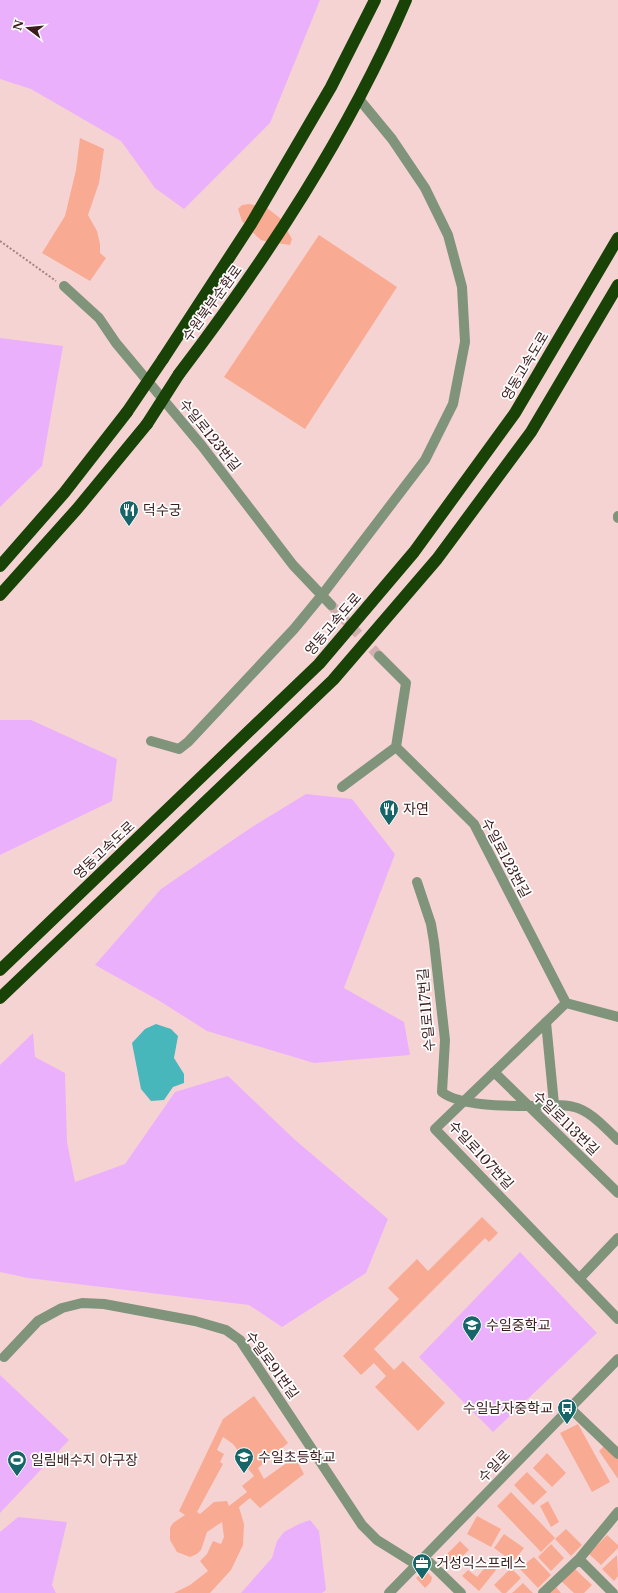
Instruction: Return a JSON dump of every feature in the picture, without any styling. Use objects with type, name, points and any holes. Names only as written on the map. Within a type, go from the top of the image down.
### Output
[{"type":"highway","name":"수원북부순환로","points":[[0,566],[64,493],[127,412],[251,224],[331,87],[375,0]]},
{"type":"highway","name":"수원북부순환로","points":[[0,595],[77,508],[147,424],[178,374],[230,307],[292,214],[359,99],[406,0]]},
{"type":"highway","name":"영동고속도로","points":[[0,970],[318,664],[414,552],[515,413],[618,238]]},
{"type":"highway","points":[[0,998],[338,675],[437,559],[531,432],[618,285]]},
{"type":"street","points":[[150,741],[179,749],[188,742],[294,630],[425,460],[453,404],[465,342],[462,288],[448,235],[425,188],[392,139],[359,99]]},
{"type":"street","name":"수일로123번길","points":[[64,286],[99,318],[116,343],[202,446],[293,565],[330,605]]},
{"type":"street","points":[[342,787],[396,747],[406,683],[379,656]]},
{"type":"street","name":"수일로123번길","points":[[396,747],[474,824],[566,1003]]},
{"type":"street","name":"수일로117번길","points":[[417,882],[431,924],[434,942],[445,1040],[442,1092],[449,1098],[463,1102],[529,1106],[554,1104],[575,1107],[586,1112],[618,1140]]},
{"type":"street","points":[[566,1003],[618,1017]]},
{"type":"street","name":"수일로107번길","points":[[566,1003],[435,1129],[618,1319]]},
{"type":"street","points":[[546,1022],[554,1104]]},
{"type":"street","name":"수일로113번길","points":[[494,1072],[618,1193]]},
{"type":"street","points":[[580,1279],[618,1238]]},
{"type":"street","name":"수일로91번길","points":[[4,1357],[38,1321],[62,1308],[82,1303],[104,1304],[195,1321],[226,1330],[240,1340],[362,1526],[377,1540],[417,1565]]},
{"type":"street","name":"수일로","points":[[389,1593],[618,1359]]},
{"type":"street","points":[[570,1408],[618,1454]]},
{"type":"street","points":[[543,1593],[579,1559],[618,1512]]},
{"type":"street","points":[[424,1557],[461,1593]]},
{"type":"street","points":[[579,1559],[613,1593]]},
{"type":"path","points":[[0,241],[64,286]]},
{"type":"shaded area","points":[[0,0],[320,0],[270,123],[184,209],[155,188],[121,141],[31,89],[0,79]]},
{"type":"shaded area","points":[[0,338],[63,346],[42,466],[0,507]]},
{"type":"shaded area","points":[[0,720],[31,720],[117,759],[112,801],[0,855]]},
{"type":"shaded area","points":[[306,794],[352,799],[395,854],[344,988],[404,1022],[410,1055],[314,1063],[207,1031],[158,1000],[95,965],[161,889],[252,827]]},
{"type":"shaded area","points":[[33,1033],[35,1057],[65,1073],[67,1142],[75,1182],[125,1164],[175,1092],[228,1076],[294,1139],[388,1219],[366,1273],[282,1327],[249,1305],[28,1278],[0,1272],[0,1065]]},
{"type":"shaded area","points":[[520,1252],[597,1333],[493,1432],[419,1357]]},
{"type":"shaded area","name":"일림배수지 야구장","points":[[0,1375],[69,1440],[0,1513]]},
{"type":"shaded area","points":[[18,1517],[67,1522],[52,1585],[56,1593],[0,1593],[0,1532]]},
{"type":"shaded area","points":[[310,1520],[319,1531],[326,1590],[322,1593],[241,1593],[272,1558],[277,1541],[284,1532]]},
{"type":"water","points":[[156,1024],[171,1029],[178,1036],[174,1058],[184,1074],[184,1083],[173,1087],[164,1100],[151,1101],[141,1089],[132,1043],[145,1029]]},
{"type":"building","points":[[80,138],[104,149],[99,183],[88,215],[97,231],[100,244],[100,253],[106,258],[90,281],[42,253],[65,216],[76,170]]},
{"type":"building","points":[[249,204],[267,208],[280,218],[292,239],[290,245],[261,240],[251,231],[242,221],[238,209],[242,205]]},
{"type":"building","points":[[319,235],[397,287],[305,429],[224,377]]},
{"type":"building","points":[[482,1217],[498,1233],[489,1242],[485,1238],[374,1349],[394,1370],[403,1361],[445,1403],[418,1431],[375,1387],[386,1376],[374,1363],[361,1375],[343,1356],[399,1299],[388,1288],[417,1259],[428,1271]]},
{"type":"building","points":[[254,1396],[288,1443],[258,1468],[264,1479],[295,1457],[304,1474],[260,1508],[250,1498],[239,1507],[244,1524],[243,1545],[231,1570],[210,1593],[174,1593],[190,1585],[208,1571],[200,1561],[207,1554],[213,1541],[221,1544],[224,1537],[222,1522],[207,1532],[201,1550],[197,1554],[190,1557],[177,1552],[170,1540],[170,1528],[173,1523],[185,1515],[179,1511],[223,1419]],"holes":[[[223,1437],[233,1444],[239,1452],[245,1465],[254,1476],[242,1486],[247,1492],[229,1506],[227,1501],[214,1502],[200,1514],[197,1512],[223,1464],[220,1462],[224,1454],[217,1450]]]},
{"type":"building","points":[[578,1424],[610,1482],[592,1492],[560,1433]]},
{"type":"building","points":[[605,1445],[618,1458],[618,1479],[599,1451]]},
{"type":"building","points":[[547,1453],[566,1473],[552,1487],[533,1468]]},
{"type":"building","points":[[527,1472],[547,1492],[533,1505],[514,1485]]},
{"type":"building","points":[[511,1492],[555,1538],[541,1552],[497,1506]]},
{"type":"building","points":[[548,1501],[559,1522],[551,1527],[540,1506]]},
{"type":"building","points":[[477,1516],[501,1529],[491,1547],[467,1534]]},
{"type":"building","points":[[566,1529],[582,1545],[571,1556],[555,1539]]},
{"type":"building","points":[[504,1534],[524,1548],[513,1562],[494,1548]]},
{"type":"building","points":[[607,1535],[618,1545],[618,1548],[601,1565],[589,1554]]},
{"type":"building","points":[[460,1541],[469,1550],[453,1565],[445,1556]]},
{"type":"building","points":[[551,1544],[564,1558],[551,1571],[538,1557]]},
{"type":"building","points":[[617,1555],[618,1576],[614,1581],[602,1569]]},
{"type":"building","points":[[534,1557],[551,1575],[538,1588],[519,1568]]},
{"type":"building","points":[[489,1563],[496,1570],[479,1591],[462,1576],[468,1570],[477,1577]]},
{"type":"building","points":[[511,1568],[521,1578],[506,1593],[502,1593],[494,1585]]},
{"type":"building","points":[[574,1568],[592,1585],[584,1593],[574,1593],[561,1581]]},
{"type":"building","points":[[425,1570],[432,1577],[431,1582],[425,1588],[416,1578]]},
{"type":"building","points":[[523,1583],[533,1593],[512,1593]]},
{"type":"building","points":[[556,1587],[561,1593],[550,1593]]},
{"type":"tunnel","points":[[331,605],[379,656]]},
{"type":"place","name":"덕수궁","points":[[129,527]]},
{"type":"place","name":"자연","points":[[389,826]]},
{"type":"place","name":"수일중학교","points":[[472,1342]]},
{"type":"place","name":"수일남자중학교","points":[[567,1425]]},
{"type":"place","name":"수일초등학교","points":[[244,1474]]},
{"type":"place","name":"일림배수지 야구장","points":[[17,1477]]},
{"type":"place","name":"거성익스프레스","points":[[422,1580]]}]
